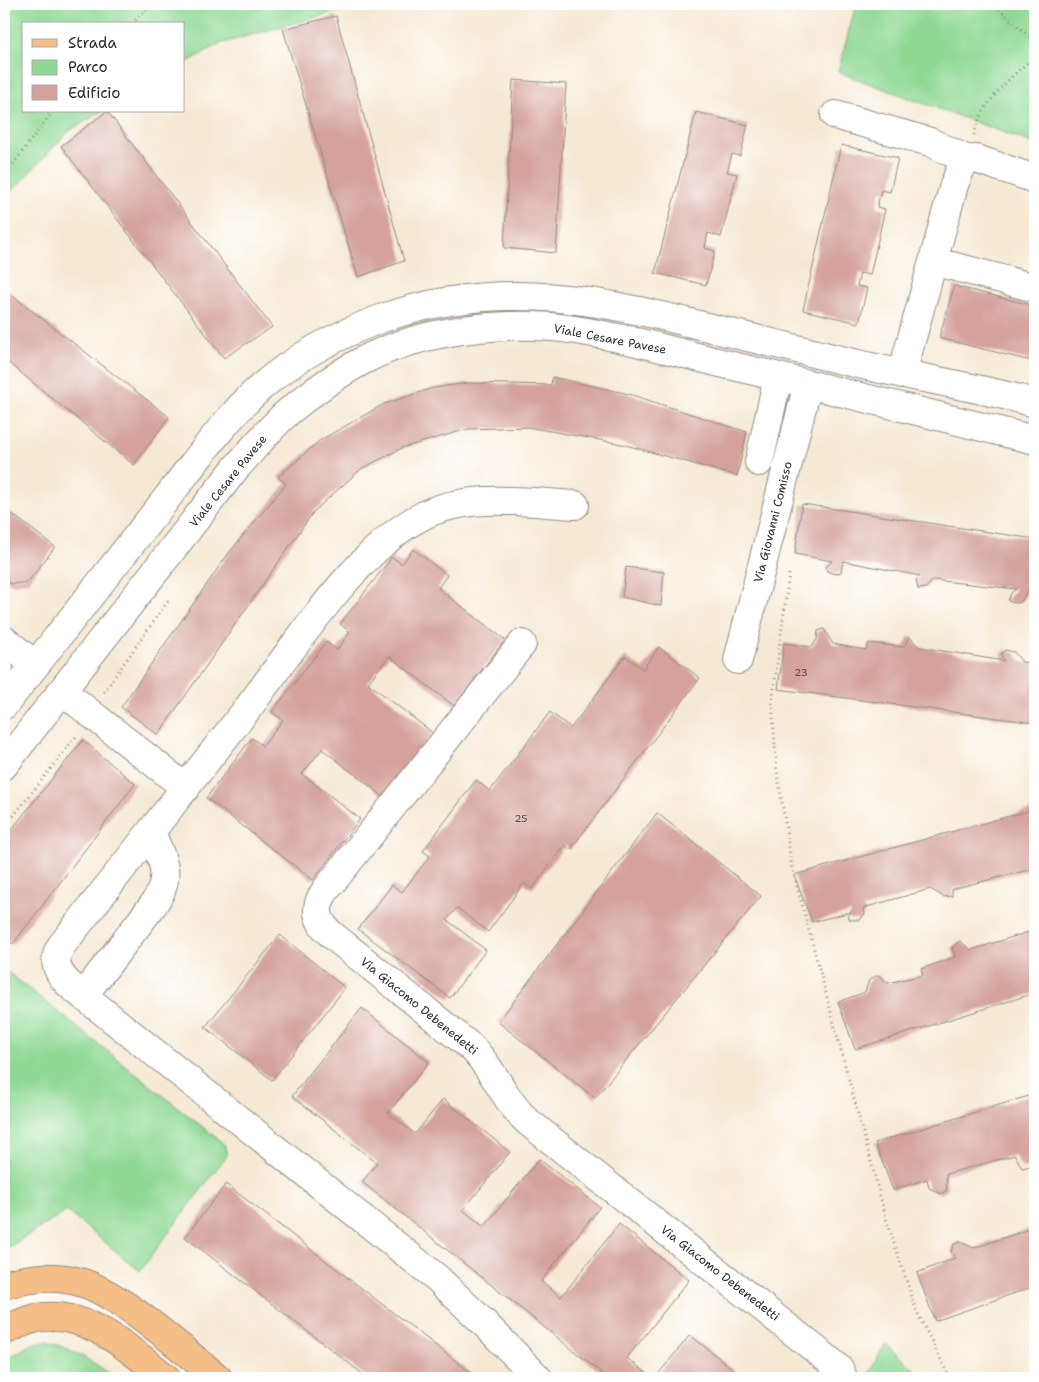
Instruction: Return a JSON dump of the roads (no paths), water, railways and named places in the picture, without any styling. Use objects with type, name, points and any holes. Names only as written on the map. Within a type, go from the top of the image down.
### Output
[{"type":"main road","points":[[4,1285],[29,1278],[52,1278],[84,1283],[113,1298],[218,1378]]},
{"type":"main road","points":[[4,1331],[35,1319],[70,1319],[97,1330],[114,1340],[166,1378]]},
{"type":"street","points":[[835,116],[930,142],[968,160],[985,161],[1035,179]]},
{"type":"street","points":[[902,374],[954,185],[961,168],[968,160]]},
{"type":"street","points":[[933,261],[1035,288]]},
{"type":"street","points":[[518,295],[519,326]]},
{"type":"street","points":[[4,705],[194,464],[250,397],[289,366],[325,343],[373,322],[421,306],[456,298],[518,295],[620,306],[902,374],[992,391],[1035,403]]},
{"type":"street","name":"Viale Cesare Pavese","points":[[4,765],[223,485],[286,414],[318,389],[363,360],[404,344],[437,335],[519,326],[569,329],[808,384],[1035,440]]},
{"type":"street","points":[[759,462],[778,377]]},
{"type":"street","name":"Via Giovanni Comisso","points":[[738,660],[808,384]]},
{"type":"street","points":[[194,464],[223,485]]},
{"type":"street","points":[[538,1378],[488,1326],[437,1278],[66,982],[58,971],[56,963],[58,952],[341,587],[368,557],[400,529],[422,516],[456,505],[492,502],[575,505]]},
{"type":"street","points":[[4,640],[35,665]]},
{"type":"street","name":"Via Giacomo Debenedetti","points":[[522,644],[325,891],[317,908],[319,920],[332,935],[471,1047],[490,1068],[509,1100],[527,1121],[830,1360],[840,1370],[843,1378]]},
{"type":"street","points":[[62,691],[186,788]]},
{"type":"street","points":[[83,996],[153,905],[162,889],[165,880],[164,866],[151,832]]}]
